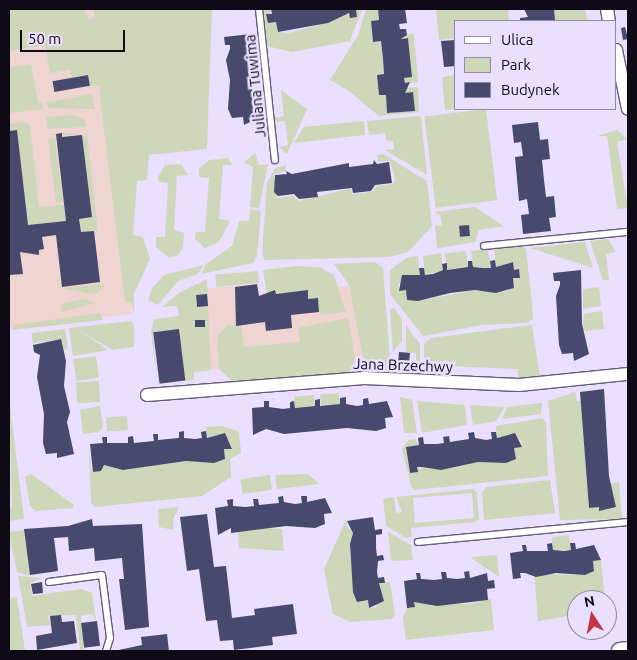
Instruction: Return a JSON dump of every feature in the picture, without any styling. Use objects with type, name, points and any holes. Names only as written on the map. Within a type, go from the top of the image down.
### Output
[{"type":"street","points":[[617,55],[628,109]]},
{"type":"street","name":"Jana Brzechwy","points":[[147,395],[364,378],[519,386],[628,374]]},
{"type":"street","points":[[620,651],[628,650]]},
{"type":"lane","name":"Juliana Tuwima","points":[[259,9],[275,160]]},
{"type":"lane","points":[[484,246],[628,232]]},
{"type":"lane","points":[[418,542],[628,522]]},
{"type":"lane","points":[[49,582],[102,575],[110,638],[106,651]]},
{"type":"shaded area","points":[[9,9],[93,9],[132,314],[9,328]]},
{"type":"shaded area","points":[[376,282],[377,371],[363,357],[355,358],[350,372],[232,381],[219,369],[194,372],[184,291],[257,284],[259,296],[275,290],[276,294]]},
{"type":"green space","points":[[9,9],[85,9],[88,19],[95,18],[93,9],[212,9],[207,149],[149,155],[147,180],[137,181],[133,235],[143,237],[150,259],[134,294],[134,314],[131,303],[125,301],[103,122],[106,120],[103,120],[99,85],[90,86],[88,75],[72,77],[70,70],[50,73],[45,45],[9,51]]},
{"type":"green space","points":[[263,9],[271,9],[268,23],[276,22],[278,32],[288,33],[327,23],[344,14],[357,17],[356,9],[362,9],[350,41],[292,52],[267,46]]},
{"type":"green space","points":[[366,9],[378,9],[379,20],[371,21],[373,41],[381,41],[384,74],[377,75],[379,95],[386,95],[388,113],[414,111],[413,92],[405,93],[405,88],[418,87],[419,112],[379,116],[349,91],[330,80],[358,35]]},
{"type":"green space","points":[[436,9],[508,9],[509,20],[454,20],[454,38],[439,40]]},
{"type":"green space","points":[[554,9],[585,9],[588,20],[555,20]]},
{"type":"green space","points":[[414,34],[418,82],[405,83],[404,78],[412,77],[408,38],[400,35]]},
{"type":"green space","points":[[31,64],[38,103],[42,102],[43,109],[9,113],[9,68]]},
{"type":"green space","points":[[454,75],[454,109],[445,110],[442,77]]},
{"type":"green space","points":[[281,90],[307,109],[287,154],[279,147],[288,145],[285,121],[275,122],[274,118],[284,116]]},
{"type":"green space","points":[[92,94],[95,109],[48,108],[47,102]]},
{"type":"green space","points":[[486,110],[497,200],[436,208],[424,117]]},
{"type":"green space","points":[[73,115],[85,120],[86,127],[47,129],[46,117]]},
{"type":"green space","points":[[419,116],[421,118],[427,175],[385,150],[394,149],[393,141],[386,140],[385,133],[369,135],[367,121]]},
{"type":"green space","points":[[364,121],[365,135],[294,143],[304,127]]},
{"type":"green space","points":[[24,122],[30,125],[39,207],[64,205],[66,221],[28,225],[17,131],[9,131],[9,124]]},
{"type":"green space","points":[[617,130],[627,139],[617,142],[628,208],[617,209],[607,136],[597,136]]},
{"type":"green space","points":[[62,132],[81,135],[50,135]]},
{"type":"green space","points":[[82,135],[87,136],[98,231],[81,232],[79,219],[92,217]]},
{"type":"green space","points":[[55,138],[63,202],[56,202],[48,139]]},
{"type":"green space","points":[[255,153],[259,165],[268,164],[259,208],[250,207],[253,167],[244,162]]},
{"type":"green space","points":[[383,154],[427,181],[432,226],[408,252],[389,257],[265,260],[262,254],[267,183],[275,168],[286,165],[286,171],[274,174],[277,198],[293,196],[299,201],[351,189],[352,194],[372,192],[377,186],[393,184],[395,179],[390,161],[378,162],[377,155]]},
{"type":"green space","points":[[228,158],[233,165],[223,165],[219,219],[230,221],[219,242],[205,248],[195,239],[196,232],[205,232],[209,178],[199,177],[199,169],[209,160]]},
{"type":"green space","points":[[181,164],[188,175],[177,176],[174,230],[184,233],[183,247],[177,256],[169,258],[156,247],[156,237],[165,237],[168,183],[159,182],[158,177],[165,165]]},
{"type":"green space","points":[[475,207],[504,226],[479,230],[475,242],[437,248],[435,226],[442,225],[440,215],[434,212]]},
{"type":"green space","points":[[250,209],[261,211],[257,256],[253,263],[201,274],[206,264],[232,246],[239,221],[249,221]]},
{"type":"green space","points":[[608,239],[616,252],[606,254],[609,280],[603,280],[590,241]]},
{"type":"green space","points":[[585,242],[593,268],[530,248]]},
{"type":"green space","points":[[519,245],[526,249],[533,319],[528,323],[483,325],[423,336],[390,294],[390,270],[406,258],[418,256],[420,275],[402,275],[403,282],[398,283],[399,290],[406,290],[418,301],[475,290],[504,292],[514,288],[513,278],[520,277],[519,270],[514,270],[513,262],[496,267],[494,248]]},
{"type":"green space","points":[[488,249],[491,268],[473,267],[471,251]]},
{"type":"green space","points":[[466,251],[468,267],[447,269],[445,254]]},
{"type":"green space","points":[[441,253],[443,270],[425,275],[423,256]]},
{"type":"green space","points":[[374,262],[383,268],[391,372],[377,371],[363,357],[349,285],[334,264]]},
{"type":"green space","points":[[203,265],[198,274],[178,281],[158,305],[148,301],[152,288],[164,275]]},
{"type":"green space","points":[[297,266],[319,267],[334,275],[346,312],[320,315],[318,299],[308,299],[307,290],[276,294],[275,290],[267,295],[263,270]]},
{"type":"green space","points":[[258,271],[259,283],[216,287],[215,275]]},
{"type":"green space","points":[[207,279],[211,370],[194,372],[194,380],[185,381],[179,330],[153,332],[157,383],[151,332],[154,319],[179,316],[177,306],[162,307],[179,293]]},
{"type":"green space","points":[[105,284],[98,293],[90,294],[61,288]]},
{"type":"green space","points":[[599,287],[601,306],[583,309],[583,289]]},
{"type":"green space","points":[[84,299],[96,303],[61,312],[63,303]]},
{"type":"green space","points":[[394,308],[402,319],[402,341],[393,352],[390,309]]},
{"type":"green space","points":[[602,311],[604,329],[583,331],[584,314]]},
{"type":"green space","points":[[100,313],[103,320],[12,330],[14,325]]},
{"type":"green space","points":[[348,318],[355,358],[350,372],[232,381],[219,369],[217,336],[228,325],[241,325],[244,347],[300,342],[298,328]]},
{"type":"green space","points":[[130,321],[134,324],[134,347],[112,350],[78,329],[108,350],[73,356],[69,328]]},
{"type":"green space","points":[[406,325],[420,344],[420,374],[416,373],[416,353],[406,353]]},
{"type":"green space","points":[[532,325],[540,377],[518,378],[518,369],[429,365],[428,374],[424,374],[424,344],[431,338]]},
{"type":"green space","points":[[65,329],[68,349],[62,350],[61,339],[34,343],[33,349],[32,333]]},
{"type":"green space","points":[[96,356],[99,378],[76,381],[73,359]]},
{"type":"green space","points":[[99,381],[100,402],[77,403],[76,382]]},
{"type":"green space","points":[[575,392],[577,401],[581,401],[589,508],[599,507],[600,511],[616,507],[610,484],[619,482],[622,519],[560,520],[548,401]]},
{"type":"green space","points":[[339,393],[340,404],[321,406],[320,395]]},
{"type":"green space","points":[[314,395],[315,406],[295,408],[294,397]]},
{"type":"green space","points":[[9,397],[24,519],[9,521],[9,509],[12,508]]},
{"type":"green space","points":[[400,397],[412,400],[417,433],[404,433]]},
{"type":"green space","points":[[417,401],[465,405],[467,425],[422,433]]},
{"type":"green space","points":[[542,403],[541,414],[502,419],[507,407]]},
{"type":"green space","points":[[470,405],[505,407],[496,421],[473,425]]},
{"type":"green space","points":[[100,406],[103,427],[99,432],[83,434],[80,410]]},
{"type":"green space","points":[[127,416],[128,430],[107,431],[106,417]]},
{"type":"green space","points":[[542,418],[546,422],[548,476],[414,490],[411,486],[402,449],[408,440],[415,439],[419,445],[406,447],[410,473],[422,467],[441,470],[478,462],[506,463],[516,459],[514,448],[522,447],[521,440],[516,440],[514,433],[497,438],[496,426]]},
{"type":"green space","points":[[220,426],[239,431],[241,453],[230,459],[231,477],[202,496],[95,507],[91,503],[89,450],[92,472],[101,471],[104,465],[124,470],[186,461],[214,463],[225,459],[224,449],[232,448],[225,433],[207,438],[206,427]]},
{"type":"green space","points":[[31,474],[74,505],[73,508],[36,511],[30,506],[25,477]]},
{"type":"green space","points":[[307,474],[320,484],[277,489],[275,475]]},
{"type":"green space","points":[[270,475],[272,490],[242,494],[240,479]]},
{"type":"green space","points":[[550,480],[555,513],[484,520],[482,493],[486,487]]},
{"type":"green space","points":[[473,489],[477,493],[479,520],[475,522],[411,528],[412,537],[406,538],[386,526],[383,499],[394,497],[396,513],[402,512],[396,497]],"holes":[[[472,493],[474,518],[415,523],[413,498]]]},
{"type":"green space","points":[[179,507],[173,519],[174,530],[159,527],[158,509]]},
{"type":"green space","points":[[346,520],[348,529],[353,528],[350,552],[357,602],[368,600],[369,608],[377,607],[376,602],[384,601],[379,583],[390,582],[395,615],[392,619],[350,622],[333,614],[324,569]]},
{"type":"green space","points":[[261,528],[282,529],[284,551],[239,548],[238,532]]},
{"type":"green space","points":[[24,530],[30,575],[17,572],[9,535],[10,532]]},
{"type":"green space","points":[[388,532],[411,545],[413,560],[391,561]]},
{"type":"green space","points":[[569,535],[571,550],[553,550],[552,538]]},
{"type":"green space","points":[[497,555],[499,577],[471,558],[472,557]]},
{"type":"green space","points":[[601,560],[604,590],[567,590],[567,617],[538,621],[534,574],[585,575],[594,571],[593,561]]},
{"type":"green space","points":[[18,576],[42,578],[30,583],[32,596],[81,589],[92,593],[96,621],[92,614],[81,615],[84,651],[80,651],[76,615],[48,616],[51,625],[27,627]]},
{"type":"green space","points":[[17,597],[25,651],[9,651],[9,598]]},
{"type":"green space","points":[[491,599],[494,630],[406,640],[403,617],[407,608],[415,607],[414,602],[470,604]]},
{"type":"building","points":[[271,9],[356,9],[357,17],[350,18],[349,13],[328,23],[278,32],[276,22],[268,23],[266,14],[272,14]]},
{"type":"building","points":[[378,9],[405,9],[407,23],[399,24],[400,29],[406,29],[407,35],[401,39],[408,38],[412,77],[404,78],[405,83],[410,82],[405,93],[413,92],[415,111],[387,113],[386,95],[379,95],[377,75],[384,74],[383,59],[381,41],[373,42],[371,21],[379,20]]},
{"type":"building","points":[[524,9],[554,9],[555,20],[520,20],[520,18],[528,17]]},
{"type":"building","points":[[625,27],[628,39],[623,40],[621,28]]},
{"type":"building","points":[[251,34],[256,77],[252,88],[258,118],[244,125],[243,117],[232,118],[228,109],[230,80],[226,60],[230,45],[225,45],[224,37]]},
{"type":"building","points":[[454,40],[454,66],[444,67],[441,41]]},
{"type":"building","points":[[88,75],[90,86],[54,92],[53,81]]},
{"type":"building","points":[[538,122],[540,140],[548,139],[550,159],[542,160],[544,180],[546,197],[554,196],[556,217],[549,218],[551,231],[523,234],[521,215],[529,214],[527,199],[519,201],[515,157],[523,156],[521,142],[514,143],[512,125]]},
{"type":"building","points":[[17,130],[28,225],[66,221],[56,134],[62,133],[62,137],[82,135],[92,217],[79,219],[81,232],[94,231],[100,282],[62,287],[56,235],[42,237],[44,249],[39,250],[39,255],[20,252],[23,274],[9,275],[9,131]]},
{"type":"building","points":[[374,160],[377,164],[389,162],[392,183],[375,185],[371,191],[353,193],[352,188],[317,192],[318,197],[299,199],[294,194],[278,196],[274,192],[275,175],[287,174],[286,171],[292,174],[349,163],[349,167],[373,164]]},
{"type":"building","points":[[469,225],[470,236],[460,237],[459,226]]},
{"type":"building","points":[[495,260],[496,267],[513,262],[514,270],[519,269],[520,278],[513,278],[514,288],[496,293],[475,290],[450,293],[418,301],[407,300],[406,290],[399,291],[402,275],[420,275],[419,268],[424,268],[425,275],[443,270],[442,264],[447,263],[447,270],[468,267],[468,261],[472,261],[473,267],[491,268],[490,261]]},
{"type":"building","points":[[581,270],[582,324],[589,354],[574,361],[573,353],[562,354],[559,345],[556,296],[560,281],[554,281],[553,273]]},
{"type":"building","points":[[257,284],[259,296],[275,290],[276,294],[308,290],[308,299],[318,298],[319,312],[291,315],[292,328],[266,331],[265,322],[236,326],[235,287]]},
{"type":"building","points":[[207,294],[208,306],[197,307],[196,295]]},
{"type":"building","points":[[195,320],[205,320],[205,327],[195,327]]},
{"type":"building","points":[[179,329],[185,381],[160,384],[153,332]]},
{"type":"building","points":[[61,339],[66,361],[64,386],[70,412],[67,422],[74,454],[57,458],[57,453],[46,454],[43,443],[44,414],[37,377],[40,355],[34,352],[33,345]]},
{"type":"building","points":[[399,352],[410,353],[409,368],[398,367]]},
{"type":"building","points":[[604,389],[609,476],[616,507],[599,511],[599,507],[589,508],[580,392]]},
{"type":"building","points":[[346,397],[346,404],[357,406],[363,405],[363,399],[368,398],[369,404],[387,401],[393,417],[385,418],[386,428],[376,431],[347,428],[284,434],[266,429],[253,435],[252,408],[264,407],[264,401],[269,401],[269,407],[283,409],[290,408],[290,402],[294,401],[295,408],[315,406],[315,400],[320,399],[320,406],[340,404],[340,398]]},
{"type":"building","points":[[184,431],[184,438],[195,439],[202,438],[201,432],[206,431],[207,438],[225,433],[232,449],[224,449],[225,459],[214,463],[186,461],[123,470],[104,465],[101,471],[93,472],[90,444],[103,443],[102,437],[107,437],[107,443],[128,443],[128,437],[133,436],[134,443],[154,441],[153,434],[158,434],[158,440],[179,438],[179,432]]},
{"type":"building","points":[[474,432],[475,438],[486,440],[492,439],[491,432],[496,432],[497,438],[515,433],[522,447],[514,448],[516,459],[506,463],[478,462],[441,470],[417,467],[418,472],[410,473],[406,447],[419,445],[418,438],[423,437],[424,444],[437,444],[444,443],[443,437],[449,436],[450,442],[469,439],[468,433]]},
{"type":"building","points":[[283,496],[284,502],[295,504],[302,503],[301,496],[307,496],[307,502],[325,498],[332,513],[324,514],[325,524],[315,528],[286,526],[231,533],[231,528],[218,535],[215,508],[228,506],[227,500],[233,499],[233,506],[246,507],[254,506],[253,499],[258,499],[259,505],[279,503],[278,497]]},
{"type":"building","points":[[207,514],[214,567],[226,566],[232,618],[255,615],[254,609],[293,604],[297,634],[272,637],[273,645],[234,650],[233,640],[220,641],[217,620],[206,621],[199,569],[187,571],[180,517]]},
{"type":"building","points":[[373,517],[375,530],[382,529],[382,534],[376,535],[376,548],[377,556],[383,555],[384,560],[378,561],[377,572],[378,578],[384,577],[385,583],[379,583],[384,601],[369,608],[368,600],[357,602],[353,592],[350,544],[353,533],[347,521]]},
{"type":"building","points":[[92,519],[93,526],[142,524],[149,627],[125,630],[119,579],[124,579],[122,558],[95,561],[94,548],[69,551],[68,537],[54,538],[58,571],[30,575],[24,529],[68,526]]},
{"type":"building","points":[[552,543],[553,550],[564,551],[571,550],[570,543],[575,543],[576,549],[594,545],[601,560],[593,561],[594,571],[585,575],[556,573],[536,577],[520,573],[521,578],[513,579],[510,553],[523,551],[522,545],[526,545],[527,551],[548,551],[547,544]]},
{"type":"building","points":[[469,571],[470,578],[487,573],[488,581],[494,580],[495,588],[487,589],[488,600],[437,606],[414,602],[415,607],[407,608],[404,581],[417,579],[416,573],[420,573],[421,579],[434,580],[442,579],[441,572],[446,572],[447,578],[457,579],[465,578],[464,572]]},
{"type":"building","points":[[42,582],[43,593],[33,594],[31,584]]},
{"type":"building","points":[[61,615],[62,622],[74,621],[77,643],[37,650],[36,636],[52,633],[50,616]]},
{"type":"building","points":[[97,621],[100,646],[84,648],[81,623]]},
{"type":"building","points":[[167,634],[169,651],[114,651],[142,645],[141,637]]}]
